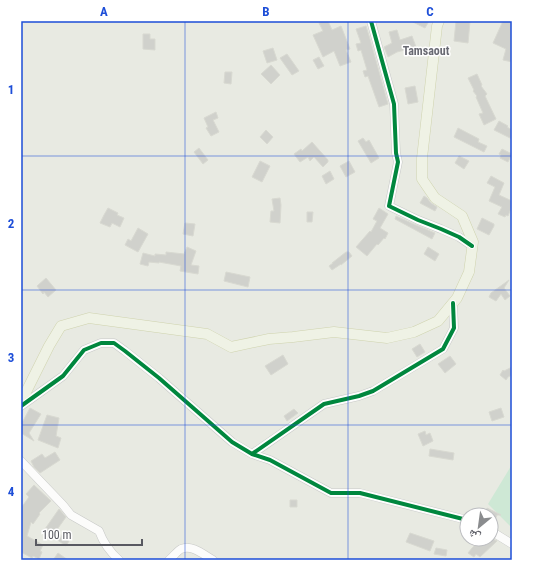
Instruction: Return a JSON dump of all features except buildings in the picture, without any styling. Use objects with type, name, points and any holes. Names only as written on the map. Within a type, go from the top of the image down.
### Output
[{"type":"main road","points":[[21,402],[49,346],[61,326],[89,318],[207,334],[231,347],[269,338],[293,337],[334,332],[387,338],[414,332],[438,322],[456,298],[468,272],[473,242],[462,216],[435,198],[422,179],[422,158],[439,21]]},
{"type":"street","points":[[371,21],[394,104],[396,153],[398,162],[389,206],[459,237],[472,246]]},
{"type":"street","points":[[252,454],[324,404],[359,396],[373,391],[443,349],[454,328],[453,303]]},
{"type":"street","points":[[21,406],[63,376],[84,350],[100,343],[114,343],[125,350],[159,378],[232,442],[252,454],[270,460],[331,494],[360,494],[459,518]]},
{"type":"street","points":[[21,461],[71,515],[99,531],[112,553],[119,560]]},
{"type":"street","points":[[499,536],[512,544]]},
{"type":"street","points":[[170,560],[181,549],[194,548],[213,560]]},
{"type":"green space","points":[[512,466],[512,528],[499,515],[499,507],[491,507],[488,504]]},
{"type":"cycle path","points":[[371,21],[394,104],[396,153],[398,162],[389,206],[459,237],[472,246]]},
{"type":"cycle path","points":[[252,454],[324,404],[359,396],[373,391],[443,349],[454,328],[453,303]]},
{"type":"cycle path","points":[[21,406],[63,376],[84,350],[101,343],[114,343],[159,378],[232,442],[252,454],[270,460],[331,493],[360,493],[459,518]]},
{"type":"district","name":"Tamsaout","points":[[426,51]]}]
